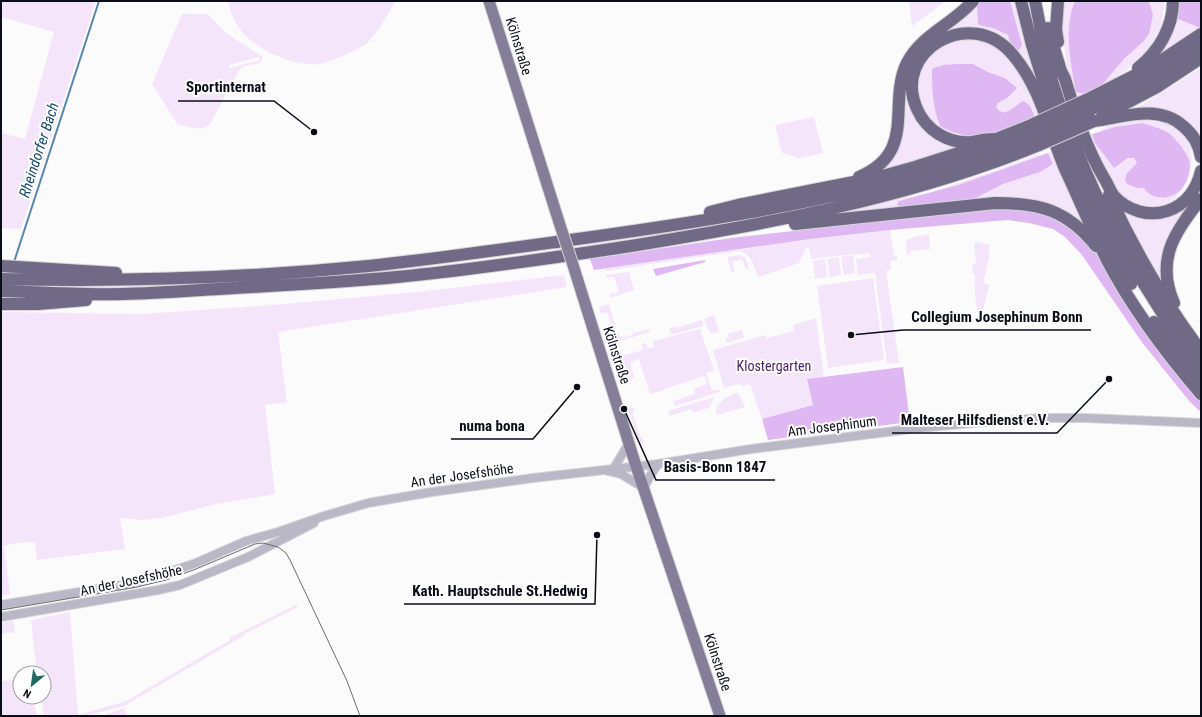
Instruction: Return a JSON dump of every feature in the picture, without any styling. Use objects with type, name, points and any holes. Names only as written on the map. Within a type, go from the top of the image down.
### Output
[{"type":"highway","points":[[846,182],[872,170],[882,162],[891,150],[898,129],[903,73],[913,54],[928,37],[973,1]]},
{"type":"highway","points":[[1021,1],[1032,45],[1058,130],[1100,224],[1126,275],[1151,316],[1201,382]]},
{"type":"highway","points":[[1035,1],[1046,60],[1052,80],[1065,121],[1094,191],[1122,246],[1154,300],[1201,368]]},
{"type":"highway","points":[[1042,1],[1053,47],[1061,72],[1065,78]]},
{"type":"highway","points":[[1058,1],[1056,30],[1065,78],[1076,111],[1101,173],[1114,196],[1121,203],[1138,212],[1153,214],[1169,210],[1188,198],[1196,185],[1201,171]]},
{"type":"highway","points":[[1090,110],[1145,63],[1155,51],[1166,32],[1171,17],[1173,1]]},
{"type":"highway","points":[[1034,135],[963,142],[946,138],[931,129],[924,122],[913,97],[913,81],[918,64],[929,49],[939,41],[950,35],[967,32],[986,36],[999,42],[1021,65],[1038,95],[1064,167],[1108,261],[1158,341],[1179,369],[1201,394]]},
{"type":"highway","points":[[1121,82],[1153,66],[1201,34]]},
{"type":"highway","points":[[1,266],[38,274],[148,279],[246,275],[363,266],[451,256],[726,217],[841,194],[943,167],[977,156],[1034,135],[1090,110],[1142,82],[1201,44]]},
{"type":"highway","points":[[1,304],[39,298],[104,298],[122,294],[321,283],[396,277],[555,257],[731,229],[806,215],[902,191],[969,171],[1034,135],[1090,110],[1157,86],[1201,58]]},
{"type":"highway","points":[[1090,110],[1144,113],[1165,116],[1177,121],[1187,129],[1197,142],[1201,157]]},
{"type":"highway","points":[[605,235],[665,220],[709,212],[846,182],[878,177],[968,150],[993,140]]},
{"type":"highway","points":[[1101,173],[1101,178],[1139,255],[1170,306],[1201,350]]},
{"type":"highway","points":[[1201,199],[1184,220],[1173,239],[1168,255],[1167,272],[1168,286],[1176,307],[1201,344]]},
{"type":"highway","points":[[731,229],[995,203],[1017,203],[1035,205],[1056,212],[1072,221],[1086,234],[1108,261]]},
{"type":"highway","points":[[1,279],[38,274]]},
{"type":"highway","points":[[1,291],[39,298]]},
{"type":"main road","name":"Kölnstraße","points":[[489,1],[636,466],[720,716]]},
{"type":"street","name":"Am Josephinum","points":[[636,466],[658,464],[751,449],[915,428],[983,422],[1043,418],[1086,418],[1201,423]]},
{"type":"street","points":[[614,468],[629,443]]},
{"type":"street","points":[[644,488],[658,464]]},
{"type":"street","name":"An der Josefshöhe","points":[[1,605],[84,592],[134,583],[152,578],[196,563],[246,541],[368,503],[418,494],[533,478],[636,466]]},
{"type":"street","name":"An der Josefshöhe","points":[[605,470],[621,474],[644,488]]},
{"type":"street","name":"An der Josefshöhe","points":[[1,617],[180,585],[260,552],[313,524],[324,516]]},
{"type":"green space","points":[[1,1],[96,1],[21,229],[1,228],[1,133],[25,139],[54,32],[1,17]]},
{"type":"green space","points":[[228,1],[395,1],[378,30],[366,44],[331,61],[318,64],[309,64],[288,60],[268,52],[251,40],[244,34],[236,22],[230,10]]},
{"type":"green space","points":[[909,1],[946,1],[912,26]]},
{"type":"green space","points":[[977,1],[980,1],[977,6],[978,24],[1008,35],[1011,46],[1018,52],[1022,45],[1010,1],[1017,1],[1032,64],[1042,95],[1078,187],[1121,272],[1171,352],[1148,320],[1100,236],[1076,188],[1043,101],[1026,67],[1015,53],[1003,42],[992,35],[972,30],[949,32],[931,42],[918,58],[911,77],[911,97],[918,116],[933,133],[957,144],[957,146],[935,155],[875,172],[890,156],[899,138],[905,79],[912,60],[925,43]]},
{"type":"green space","points":[[1065,1],[1075,1],[1070,22],[1070,59],[1081,93],[1085,94],[1076,98],[1066,61],[1063,30]]},
{"type":"green space","points":[[1149,1],[1165,1],[1161,27],[1145,54],[1124,72],[1102,85],[1124,59],[1144,41],[1149,34],[1153,15]]},
{"type":"green space","points":[[182,14],[208,14],[226,33],[263,57],[261,63],[240,69],[209,126],[201,129],[178,125],[152,84]],"holes":[[[259,57],[260,60],[230,68],[229,65]]]},
{"type":"green space","points":[[1176,18],[1200,28],[1154,58]]},
{"type":"green space","points":[[961,39],[980,40],[991,44],[1001,51],[1017,70],[1030,94],[1039,116],[1031,119],[1033,110],[1021,101],[1005,112],[1002,112],[996,107],[998,103],[1007,98],[1014,85],[1005,78],[988,72],[973,64],[937,66],[976,137],[951,134],[937,127],[929,119],[923,108],[919,85],[921,74],[925,63],[936,50],[946,44]]},
{"type":"green space","points":[[1201,68],[1201,144],[1192,128],[1132,110],[1145,103]]},
{"type":"green space","points":[[814,117],[823,153],[799,158],[782,153],[775,125]]},
{"type":"green space","points":[[1149,119],[1164,121],[1178,128],[1188,140],[1191,154],[1191,168],[1181,192],[1172,200],[1160,206],[1147,207],[1130,202],[1114,188],[1089,135],[1092,134],[1095,143],[1114,167],[1126,160],[1134,158],[1137,163],[1127,173],[1189,160],[1176,139],[1115,127],[1101,130],[1117,123]]},
{"type":"green space","points":[[1052,150],[1083,221],[1082,222],[1059,208],[1034,200],[814,217],[931,192],[1039,154],[1040,156],[958,185],[899,201],[972,200],[1003,184],[1040,172],[1053,164],[1048,153]]},
{"type":"green space","points":[[1201,185],[1201,194],[1184,214],[1165,286],[1141,248],[1120,206],[1159,217]]},
{"type":"green space","points":[[890,230],[894,256],[897,255],[897,260],[890,261],[891,270],[886,271],[899,363],[887,364],[875,273],[858,275],[856,259],[871,257],[870,253],[811,259],[809,247],[806,248],[799,263],[758,277],[750,258],[739,251],[605,271],[604,269],[810,239]]},
{"type":"green space","points":[[929,234],[930,249],[910,251],[910,255],[907,255],[907,240]]},
{"type":"green space","points":[[976,242],[990,245],[988,254],[990,254],[983,283],[989,285],[982,315],[979,312],[976,302],[975,274],[973,274],[972,265],[976,264],[974,244]]},
{"type":"green space","points":[[739,255],[745,257],[749,268],[746,269],[742,259],[732,262],[735,272],[732,273],[727,257]]},
{"type":"green space","points":[[853,255],[855,273],[844,275],[841,257]]},
{"type":"green space","points":[[839,257],[841,275],[830,277],[827,259]]},
{"type":"green space","points":[[825,259],[827,277],[815,279],[813,261]]},
{"type":"green space","points":[[629,272],[634,290],[610,298],[609,294],[615,294],[619,291],[614,277],[608,277],[607,279],[606,275]]},
{"type":"green space","points":[[564,275],[567,287],[278,332],[287,402],[265,405],[275,494],[212,505],[161,518],[144,520],[120,518],[125,549],[37,560],[35,542],[17,543],[4,546],[10,594],[1,596],[1,312],[140,314],[273,305],[417,292]]},
{"type":"green space","points":[[873,278],[884,360],[828,368],[817,286]]},
{"type":"green space","points":[[609,304],[615,325],[612,326],[607,312],[601,314],[599,307]]},
{"type":"green space","points":[[714,315],[719,332],[711,334],[704,320]]},
{"type":"green space","name":"Klostergarten","points":[[816,318],[824,377],[807,379],[813,405],[762,419],[750,384],[741,386],[740,384],[724,388],[713,350],[765,335],[767,338],[794,331],[793,325]]},
{"type":"green space","points":[[702,320],[703,326],[676,334],[671,334],[669,328],[675,326],[676,328]]},
{"type":"green space","points":[[616,329],[621,337],[631,336],[631,334],[649,329],[650,332],[616,342],[613,330]]},
{"type":"green space","points":[[700,329],[714,370],[706,373],[712,391],[719,389],[720,392],[675,406],[673,401],[695,394],[694,388],[707,384],[704,376],[650,394],[639,359],[630,362],[634,377],[629,380],[625,376],[618,381],[612,360],[616,353],[620,352],[621,356],[643,350],[642,344],[646,343],[648,349],[654,347],[653,341]]},
{"type":"green space","points":[[742,330],[744,338],[727,343],[725,338],[729,337],[728,334]]},
{"type":"green space","points":[[736,393],[739,394],[745,407],[717,415],[716,409],[724,399]]},
{"type":"green space","points":[[714,397],[710,407],[693,413],[691,409],[670,416],[668,411]]},
{"type":"green space","points":[[633,407],[635,411],[632,412],[641,438],[643,437],[643,443],[640,445],[628,408]]},
{"type":"green space","points":[[296,605],[298,607],[244,634],[245,635],[124,706],[86,716],[44,716],[42,705],[52,705],[52,665],[36,665],[31,620],[70,612],[78,715],[126,701],[230,640],[229,638]]},
{"type":"green space","points":[[13,621],[15,632],[1,634],[1,623]]},
{"type":"green space","points":[[12,680],[12,705],[35,705],[37,716],[1,716],[1,681]]},
{"type":"green space","points":[[124,708],[128,716],[100,716]]},
{"type":"shaded area","points":[[980,1],[1010,1],[1022,45],[1018,52],[1011,46],[1008,35],[978,24],[977,6]]},
{"type":"shaded area","points":[[1075,1],[1149,1],[1153,15],[1149,34],[1144,41],[1124,59],[1102,85],[1085,94],[1076,92],[1070,58],[1069,23]]},
{"type":"shaded area","points":[[1179,1],[1201,1],[1200,28],[1176,18]]},
{"type":"shaded area","points":[[956,64],[973,64],[988,72],[1005,78],[1017,88],[1007,98],[998,103],[996,107],[1002,112],[1005,112],[1009,111],[1022,101],[1027,103],[1033,111],[1034,116],[1021,124],[993,133],[976,136],[959,134],[940,126],[933,99],[932,71],[933,68]]},
{"type":"shaded area","points":[[1142,123],[1166,131],[1181,146],[1189,160],[1190,169],[1186,183],[1177,193],[1168,197],[1154,196],[1147,192],[1144,188],[1138,188],[1127,184],[1125,180],[1127,173],[1137,163],[1134,158],[1128,158],[1114,168],[1095,143],[1092,134],[1115,127]]},
{"type":"shaded area","points":[[1048,153],[1053,164],[1040,172],[1003,184],[972,200],[899,208],[897,204],[899,201],[958,185]]},
{"type":"shaded area","points":[[1003,207],[1051,213],[1091,244],[1201,400],[1201,412],[1190,402],[1141,341],[1082,255],[1065,237],[1053,229],[1029,223],[1007,220],[890,230],[810,239],[594,270],[590,259],[731,238]]},
{"type":"shaded area","points":[[705,260],[705,262],[656,276],[653,269]]},
{"type":"shaded area","points":[[903,367],[910,422],[768,440],[762,419],[813,405],[807,379]]},
{"type":"waterway","name":"Rheindorfer Bach","points":[[14,262],[99,1]]},
{"type":"tram line","points":[[1,610],[137,587],[166,580],[255,544],[263,543],[278,547],[286,553],[290,560],[347,681],[360,716]]},
{"type":"place","name":"Sportinternat","points":[[314,132]]},
{"type":"place","name":"Collegium Josephinum Bonn","points":[[851,335]]},
{"type":"place","name":"Malteser Hilfsdienst e.V.","points":[[1109,379]]},
{"type":"place","name":"numa bona","points":[[577,387]]},
{"type":"place","name":"Basis-Bonn 1847","points":[[624,409]]},
{"type":"place","name":"Kath. Hauptschule St.Hedwig","points":[[597,535]]}]
